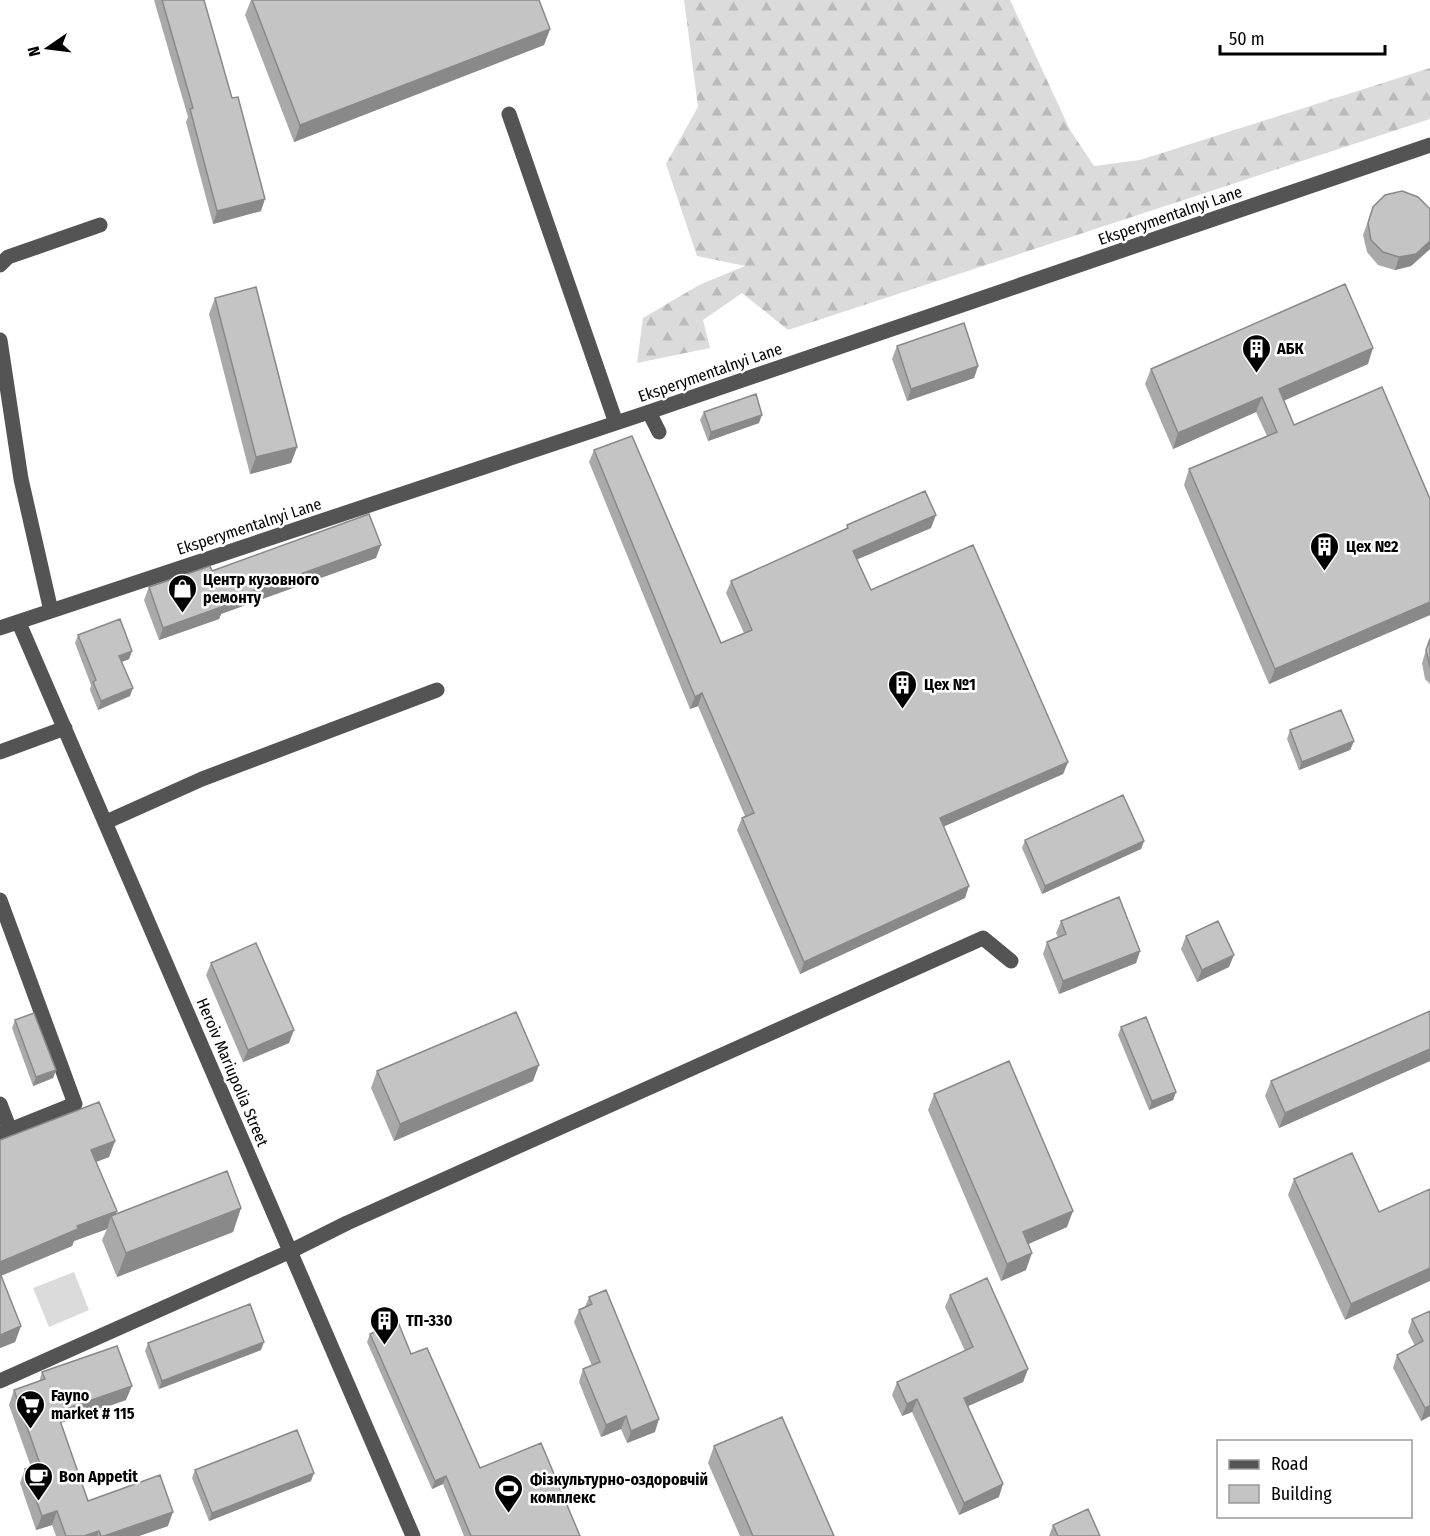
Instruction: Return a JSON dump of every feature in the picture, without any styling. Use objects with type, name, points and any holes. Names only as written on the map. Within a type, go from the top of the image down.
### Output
[{"type":"street","points":[[509,114],[616,423]]},
{"type":"street","name":"Eksperymentalnyi Lane","points":[[0,628],[650,412],[1430,145]]},
{"type":"street","points":[[0,265],[8,257],[100,225]]},
{"type":"street","points":[[0,340],[21,479],[51,611]]},
{"type":"street","points":[[650,412],[659,432]]},
{"type":"street","name":"Heroiv Mariupolia Street","points":[[19,623],[413,1536]]},
{"type":"street","points":[[106,822],[202,778],[437,690]]},
{"type":"street","points":[[0,752],[65,728]]},
{"type":"street","points":[[0,900],[75,1104],[5,1132],[0,1104]]},
{"type":"street","points":[[0,1381],[983,938],[1011,961]]},
{"type":"green space","points":[[684,0],[1010,0],[1070,130],[1094,166],[1140,160],[1430,68],[1430,119],[788,330],[742,293],[703,320],[710,348],[637,363],[643,318],[699,285],[745,266],[697,256],[666,164],[698,107]]},
{"type":"green space","points":[[74,1272],[89,1310],[49,1327],[33,1288]]},
{"type":"building","points":[[162,0],[204,0],[232,98],[238,97],[265,199],[217,211],[190,109],[193,108]]},
{"type":"building","points":[[252,0],[539,0],[550,29],[300,125]]},
{"type":"building","points":[[1402,191],[1418,197],[1430,209],[1430,241],[1416,254],[1399,257],[1383,252],[1371,240],[1368,223],[1373,207],[1385,195]]},
{"type":"building","name":"Цех №2","points":[[1345,284],[1373,348],[1279,389],[1294,425],[1382,387],[1430,499],[1430,602],[1275,669],[1189,469],[1277,432],[1262,397],[1178,433],[1151,369]]},
{"type":"building","points":[[256,287],[297,447],[256,457],[215,298]]},
{"type":"building","points":[[964,323],[978,366],[911,389],[897,346]]},
{"type":"building","points":[[756,394],[762,415],[711,432],[704,412]]},
{"type":"building","points":[[632,436],[721,643],[752,630],[731,581],[848,528],[847,525],[925,491],[936,515],[853,551],[871,590],[973,545],[1068,762],[940,818],[969,886],[804,962],[742,818],[754,813],[702,693],[695,697],[594,450]]},
{"type":"building","points":[[369,514],[381,545],[223,602],[224,606],[163,628],[149,587],[210,566],[212,571]]},
{"type":"building","points":[[120,619],[132,651],[119,656],[133,688],[101,701],[93,682],[96,680],[78,635]]},
{"type":"building","points":[[1430,639],[1430,667],[1426,650]]},
{"type":"building","points":[[1341,710],[1354,741],[1302,762],[1290,730]]},
{"type":"building","points":[[1123,795],[1144,841],[1045,886],[1025,840]]},
{"type":"building","points":[[1119,897],[1140,951],[1063,981],[1047,942],[1066,934],[1061,921]]},
{"type":"building","points":[[1218,921],[1234,955],[1202,970],[1186,936]]},
{"type":"building","points":[[256,943],[294,1030],[248,1050],[211,963]]},
{"type":"building","points":[[1430,1011],[1430,1049],[1285,1113],[1271,1081]]},
{"type":"building","points":[[516,1012],[539,1065],[400,1124],[377,1071]]},
{"type":"building","points":[[34,1013],[56,1070],[36,1077],[15,1020]]},
{"type":"building","points":[[1146,1017],[1176,1092],[1152,1101],[1121,1027]]},
{"type":"building","points":[[1009,1061],[1073,1211],[1023,1232],[1032,1253],[1007,1264],[934,1094]]},
{"type":"building","points":[[99,1102],[115,1141],[91,1150],[117,1211],[77,1226],[78,1229],[0,1262],[0,1140]]},
{"type":"building","points":[[1352,1153],[1379,1212],[1430,1189],[1430,1268],[1351,1304],[1294,1179]]},
{"type":"building","points":[[227,1171],[241,1208],[126,1253],[111,1216]]},
{"type":"building","points":[[0,1273],[21,1326],[0,1335]]},
{"type":"building","points":[[987,1278],[1028,1369],[964,1398],[1003,1484],[964,1503],[917,1399],[907,1404],[897,1382],[973,1347],[950,1295]]},
{"type":"building","points":[[606,1290],[659,1419],[631,1431],[626,1416],[606,1425],[583,1369],[600,1362],[579,1310],[592,1304],[589,1297]]},
{"type":"building","points":[[250,1304],[264,1342],[162,1381],[148,1343]]},
{"type":"building","points":[[1430,1311],[1430,1406],[1425,1408],[1397,1355],[1423,1341],[1412,1319]]},
{"type":"building","points":[[398,1322],[411,1354],[427,1348],[480,1468],[541,1443],[580,1536],[471,1536],[446,1476],[435,1481],[370,1334]]},
{"type":"building","points":[[117,1346],[132,1386],[57,1412],[88,1501],[160,1475],[173,1512],[104,1536],[101,1536],[99,1531],[84,1536],[66,1536],[57,1511],[42,1516],[25,1469],[40,1464],[14,1390],[45,1379],[42,1372]]},
{"type":"building","points":[[782,1417],[834,1536],[753,1536],[714,1446]]},
{"type":"building","points":[[297,1430],[314,1473],[212,1513],[195,1470]]},
{"type":"building","points":[[1088,1509],[1100,1536],[1058,1536],[1053,1525]]},
{"type":"place","name":"АБК","points":[[1256,374]]},
{"type":"place","name":"Цех №2","points":[[1325,572]]},
{"type":"place","name":"Центр кузовного ремонту","points":[[182,614]]},
{"type":"place","name":"Цех №1","points":[[903,710]]},
{"type":"place","name":"ТП-330","points":[[385,1346]]},
{"type":"place","name":"Fayno market # 115","points":[[30,1430]]},
{"type":"place","name":"Bon Appetit","points":[[38,1502]]},
{"type":"place","name":"Фізкультурно-оздоровчій комплекс","points":[[509,1514]]}]
